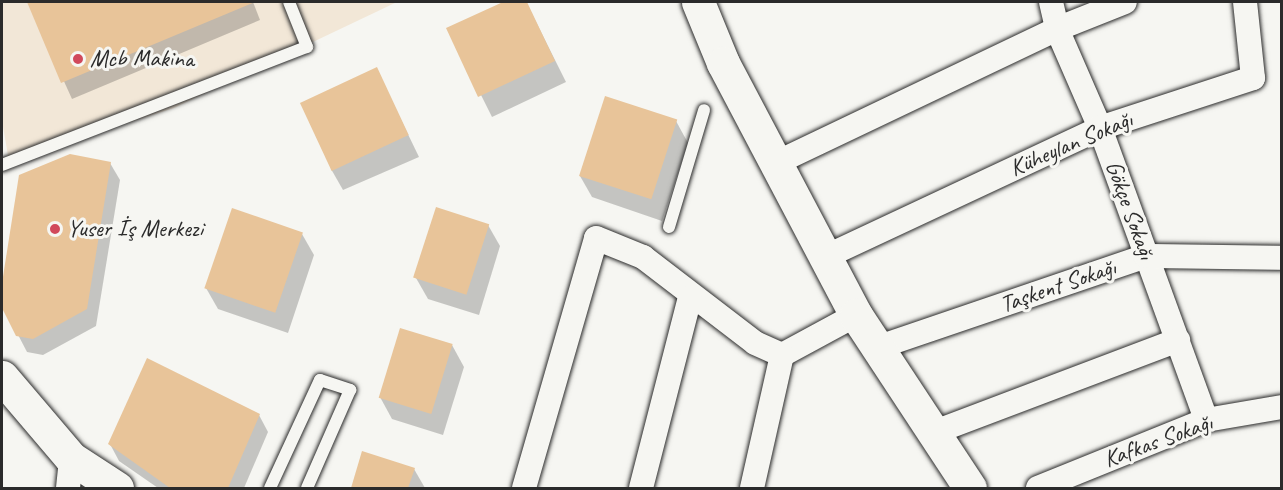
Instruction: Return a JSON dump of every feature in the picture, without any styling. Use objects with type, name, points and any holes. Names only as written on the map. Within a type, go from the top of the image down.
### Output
[{"type":"street","points":[[698,2],[723,63],[856,315],[876,348],[936,432],[970,489]]},
{"type":"street","name":"Gökçe Sokağı","points":[[1051,2],[1057,29],[1100,128],[1206,420]]},
{"type":"street","points":[[776,162],[1057,29],[1125,2]]},
{"type":"street","name":"Küheylan Sokağı","points":[[825,257],[1100,128],[1253,78],[1245,2]]},
{"type":"street","points":[[525,489],[596,238],[643,257],[690,297],[755,343],[782,355]]},
{"type":"street","name":"Taşkent Sokağı","points":[[876,348],[1146,256],[1281,258]]},
{"type":"street","points":[[641,489],[690,297]]},
{"type":"street","points":[[782,355],[856,315]]},
{"type":"street","points":[[936,432],[1178,340]]},
{"type":"street","points":[[2,350],[16,411]]},
{"type":"street","points":[[752,489],[770,422],[782,355]]},
{"type":"street","points":[[2,377],[16,411],[70,473],[117,489]]},
{"type":"street","name":"Kafkas Sokağı","points":[[1038,489],[1206,420],[1281,407]]},
{"type":"lane","points":[[2,165],[307,47],[289,2]]},
{"type":"lane","points":[[669,227],[704,110]]},
{"type":"lane","points":[[270,489],[320,380],[351,390],[307,489]]},
{"type":"shaded area","points":[[2,2],[397,2],[174,108],[9,161],[2,121]]},
{"type":"building","points":[[27,2],[255,2],[61,83]]},
{"type":"building","points":[[503,2],[527,2],[555,61],[478,97],[446,28]]},
{"type":"building","points":[[377,67],[409,135],[332,171],[300,103]]},
{"type":"building","points":[[605,96],[677,119],[651,199],[579,176]]},
{"type":"building","name":"Yuser İş Merkezi","points":[[70,154],[111,162],[87,309],[33,339],[16,336],[2,308],[2,283],[19,175]]},
{"type":"building","points":[[436,207],[489,224],[466,295],[413,277]]},
{"type":"building","points":[[232,208],[303,232],[275,313],[204,288]]},
{"type":"building","points":[[400,328],[453,344],[431,414],[379,398]]},
{"type":"building","points":[[147,358],[260,414],[228,488],[170,488],[108,444]]},
{"type":"building","points":[[362,451],[415,468],[408,488],[351,488]]},
{"type":"place","name":"Mcb Makina","points":[[78,59]]},
{"type":"place","name":"Yuser İş Merkezi","points":[[55,229]]}]
